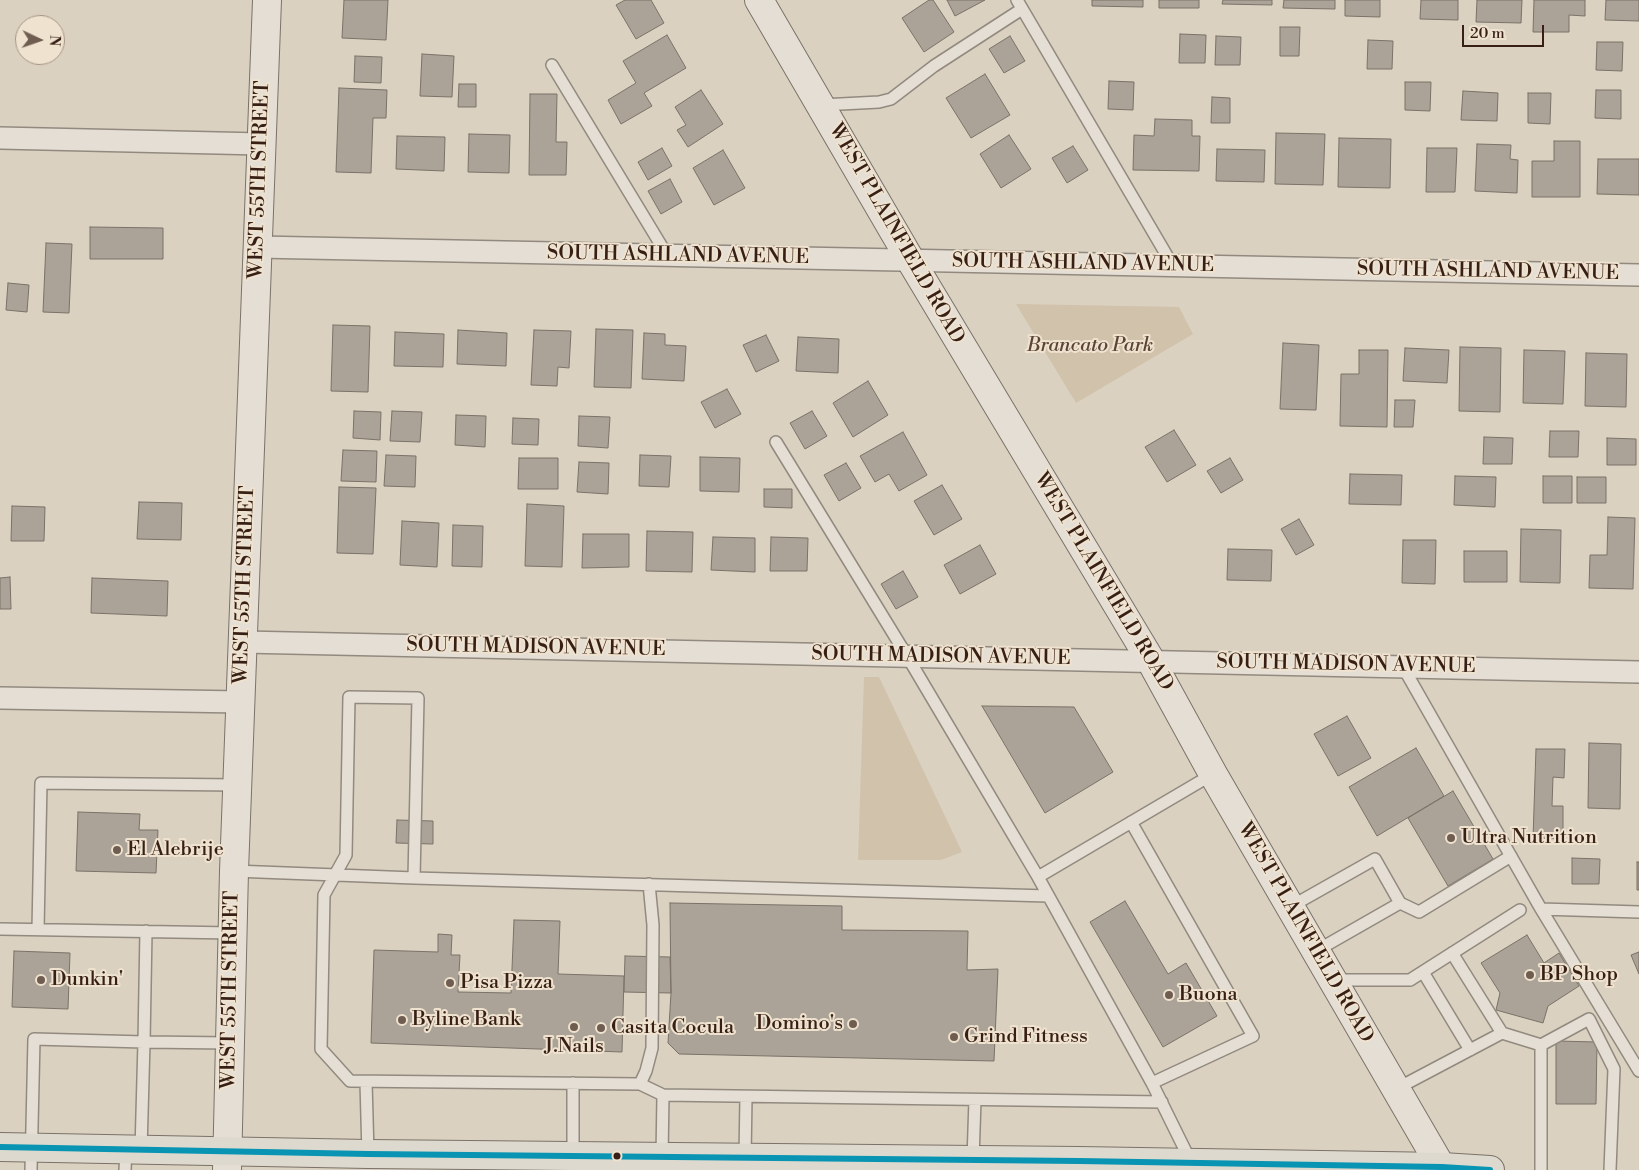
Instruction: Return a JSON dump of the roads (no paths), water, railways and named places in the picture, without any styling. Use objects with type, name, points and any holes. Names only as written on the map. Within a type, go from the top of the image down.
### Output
[{"type":"main road","name":"WEST 55TH STREET","points":[[227,1161],[234,870],[267,0]]},
{"type":"main road","name":"WEST PLAINFIELD ROAD","points":[[759,0],[911,260],[1151,661],[1212,774],[1334,980],[1442,1169]]},
{"type":"main road","points":[[0,1147],[31,1159],[131,1157],[227,1161],[365,1156],[562,1161],[662,1157],[739,1162],[910,1165],[974,1160],[1079,1165],[1490,1170]]},
{"type":"street","points":[[0,138],[261,144]]},
{"type":"street","name":"SOUTH ASHLAND AVENUE","points":[[258,247],[1639,275]]},
{"type":"street","name":"SOUTH MADISON AVENUE","points":[[243,642],[1639,672]]},
{"type":"street","points":[[0,698],[241,702]]},
{"type":"lane","points":[[820,106],[880,102],[891,99],[1019,5],[1173,266]]},
{"type":"lane","points":[[552,64],[667,255]]},
{"type":"lane","points":[[776,442],[907,656],[1038,877],[1162,1102],[1194,1166]]},
{"type":"lane","points":[[1403,666],[1541,909],[1638,1066]]},
{"type":"lane","points":[[414,878],[418,698],[349,697],[346,855],[324,895],[321,1048],[350,1081],[640,1084],[663,1095],[1162,1102]]},
{"type":"lane","points":[[1038,877],[1212,774]]},
{"type":"lane","points":[[38,930],[41,783],[237,785]]},
{"type":"lane","points":[[1131,822],[1253,1036],[1152,1084]]},
{"type":"lane","points":[[1290,907],[1375,859],[1400,903],[1419,912],[1511,856]]},
{"type":"lane","points":[[234,870],[414,878],[1048,896]]},
{"type":"lane","points":[[640,1084],[646,1071],[652,1048],[653,924],[648,884]]},
{"type":"lane","points":[[1316,951],[1400,903]]},
{"type":"lane","points":[[1541,909],[1639,912]]},
{"type":"lane","points":[[1334,980],[1410,980],[1520,910]]},
{"type":"lane","points":[[0,929],[232,933]]},
{"type":"lane","points":[[131,1157],[144,1042],[146,931]]},
{"type":"lane","points":[[1452,953],[1502,1033],[1541,1045],[1589,1019],[1614,1070],[1610,1170]]},
{"type":"lane","points":[[1423,972],[1470,1050]]},
{"type":"lane","points":[[1396,1089],[1502,1033]]},
{"type":"lane","points":[[31,1159],[34,1039],[230,1043]]},
{"type":"lane","points":[[1541,1045],[1541,1170]]},
{"type":"lane","points":[[365,1156],[366,1082]]},
{"type":"lane","points":[[562,1161],[573,1083]]},
{"type":"lane","points":[[662,1157],[663,1095]]},
{"type":"lane","points":[[739,1162],[746,1097]]},
{"type":"lane","points":[[974,1160],[975,1100]]},
{"type":"place","name":"Ultra Nutrition","points":[[1451,838]]},
{"type":"place","name":"El Alebrije","points":[[117,850]]},
{"type":"place","name":"BP Shop","points":[[1530,975]]},
{"type":"place","name":"Dunkin'","points":[[41,980]]},
{"type":"place","name":"Pisa Pizza","points":[[450,983]]},
{"type":"place","name":"Buona","points":[[1169,995]]},
{"type":"place","name":"Byline Bank","points":[[402,1020]]},
{"type":"place","name":"Domino's","points":[[853,1024]]},
{"type":"place","name":"J.Nails","points":[[574,1027]]},
{"type":"place","name":"Casita Cocula","points":[[601,1028]]},
{"type":"place","name":"Grind Fitness","points":[[954,1037]]},
{"type":"park label","name":"Brancato Park","points":[[1090,346]]}]
